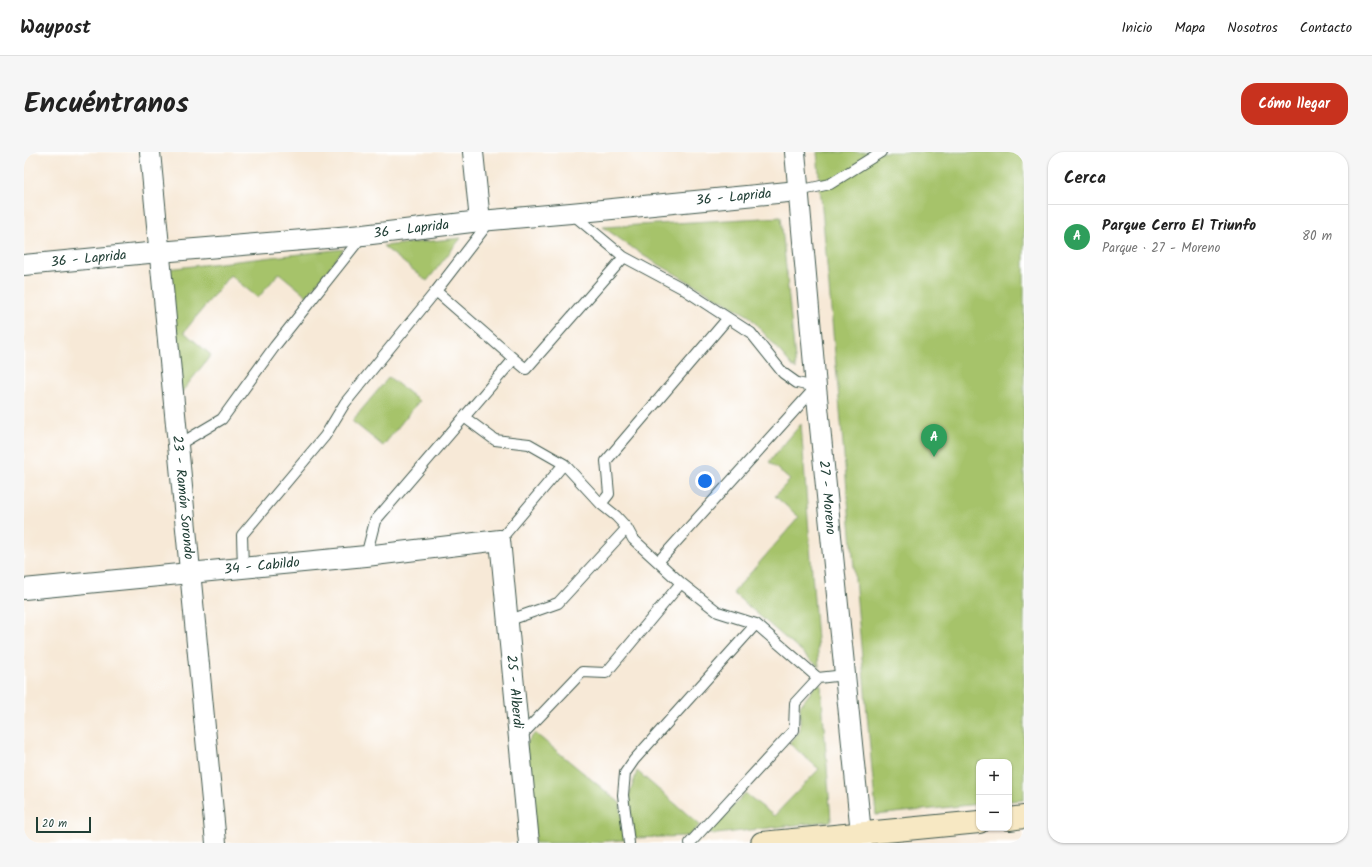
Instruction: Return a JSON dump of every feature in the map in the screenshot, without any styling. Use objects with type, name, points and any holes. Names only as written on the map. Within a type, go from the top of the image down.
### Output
[{"type":"street","name":"23 - Ramón Sorondo","points":[[150,152],[216,843]]},
{"type":"street","points":[[473,152],[485,221]]},
{"type":"street","name":"27 - Moreno","points":[[795,152],[816,387],[862,838]]},
{"type":"street","name":"36 - Laprida","points":[[24,264],[363,235],[485,221],[571,214],[798,191]]},
{"type":"street","name":"34 - Cabildo","points":[[24,589],[366,556],[500,540]]},
{"type":"street","name":"25 - Alberdi","points":[[500,540],[529,843]]},
{"type":"street","points":[[1012,819],[1024,817]]},
{"type":"street","points":[[762,843],[862,838],[976,822]]},
{"type":"lane","points":[[798,191],[830,184],[881,152]]},
{"type":"lane","points":[[571,214],[624,257],[682,288],[751,333],[783,373],[798,383],[816,387],[658,562]]},
{"type":"lane","points":[[243,568],[242,535],[325,436],[345,403],[436,291],[485,221]]},
{"type":"lane","points":[[178,445],[222,420],[275,346],[363,235]]},
{"type":"lane","points":[[436,291],[526,370],[624,257]]},
{"type":"lane","points":[[601,504],[609,494],[606,461],[728,318]]},
{"type":"lane","points":[[366,556],[375,521],[514,359]]},
{"type":"lane","points":[[464,417],[495,440],[529,444],[564,464],[601,504],[616,516],[627,528],[634,539],[681,584],[718,612],[756,624],[818,678]]},
{"type":"lane","points":[[500,540],[564,464]]},
{"type":"lane","points":[[507,621],[558,604],[627,528]]},
{"type":"lane","points":[[519,738],[582,672],[606,673],[681,584]]},
{"type":"lane","points":[[629,843],[623,794],[626,773],[634,760],[756,624]]},
{"type":"lane","points":[[690,843],[794,730],[795,703],[818,678],[845,675]]},
{"type":"green space","points":[[817,152],[1024,152],[1024,800],[1012,801],[1012,759],[976,759],[976,804],[876,815]]},
{"type":"green space","points":[[781,217],[796,370],[749,316],[644,256],[603,227]]},
{"type":"green space","points":[[461,238],[427,281],[383,246]]},
{"type":"green space","points":[[344,249],[307,296],[279,273],[258,298],[230,275],[184,332],[211,355],[177,398],[166,269]]},
{"type":"green space","points":[[389,377],[419,401],[383,446],[352,421]]},
{"type":"green space","points":[[801,424],[819,667],[733,593],[799,517],[775,496],[790,480],[769,462]]},
{"type":"green space","points":[[817,684],[821,685],[831,821],[716,834],[708,833],[745,793],[774,816],[819,769],[789,743],[800,731],[800,706]]},
{"type":"green space","points":[[535,733],[620,803],[625,840],[581,843],[535,843],[525,745]]},
{"type":"green space","points":[[637,771],[700,825],[689,836],[635,838],[628,799]]},
{"type":"place","name":"Parque Cerro El Triunfo","points":[[934,457]]}]
